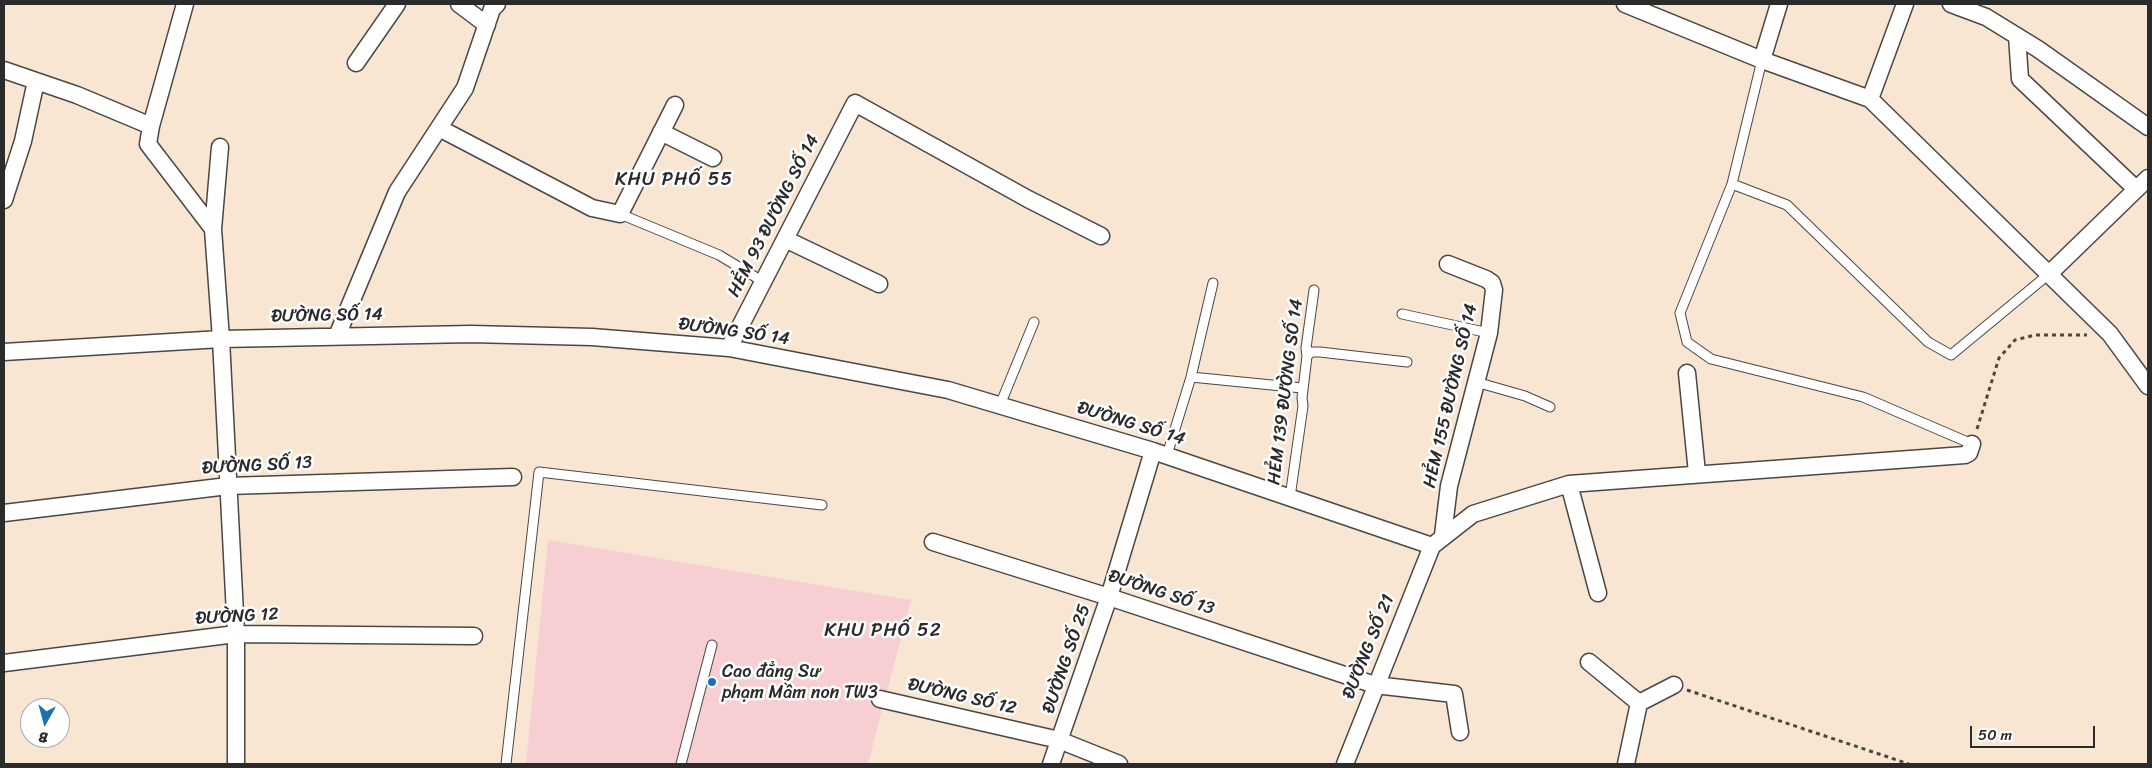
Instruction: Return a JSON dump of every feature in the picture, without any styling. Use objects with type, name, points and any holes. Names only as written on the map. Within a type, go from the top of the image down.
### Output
[{"type":"street","points":[[185,4],[151,126],[148,144],[212,228]]},
{"type":"street","points":[[356,63],[398,4]]},
{"type":"street","points":[[459,4],[487,25]]},
{"type":"street","points":[[337,336],[397,192],[465,88],[496,4]]},
{"type":"street","points":[[1625,4],[1762,60],[1870,99],[2143,366],[2148,386]]},
{"type":"street","points":[[1762,60],[1779,4]]},
{"type":"street","points":[[1870,99],[1904,4]]},
{"type":"street","points":[[1951,4],[1986,17],[2017,36],[2148,127]]},
{"type":"street","points":[[2017,36],[2020,79],[2136,189]]},
{"type":"street","points":[[4,70],[77,95],[151,126]]},
{"type":"street","points":[[4,200],[23,140],[36,81]]},
{"type":"street","name":"HẺM 93 ĐƯỜNG SỐ 14","points":[[729,348],[854,103],[1020,195],[1100,236]]},
{"type":"street","points":[[439,128],[592,208],[620,214],[675,105]]},
{"type":"street","points":[[661,132],[713,158]]},
{"type":"street","points":[[220,147],[212,228],[221,339],[236,634],[236,764]]},
{"type":"street","points":[[2049,274],[2148,178]]},
{"type":"street","points":[[785,239],[879,284]]},
{"type":"street","name":"HẺM 155 ĐƯỜNG SỐ 14","points":[[1438,540],[1449,486],[1488,333],[1494,290],[1492,283],[1448,264]]},
{"type":"street","name":"ĐƯỜNG SỐ 14","points":[[4,352],[221,339],[471,334],[592,337],[729,348],[948,390],[1160,453],[1290,497],[1438,540]]},
{"type":"street","points":[[1687,373],[1697,474]]},
{"type":"street","points":[[1438,540],[1473,514],[1568,484],[1965,455],[1969,453],[1972,444]]},
{"type":"street","name":"ĐƯỜNG SỐ 25","points":[[1051,764],[1160,453]]},
{"type":"street","name":"ĐƯỜNG SỐ 13","points":[[4,513],[228,486],[513,477]]},
{"type":"street","points":[[1568,484],[1598,593]]},
{"type":"street","name":"ĐƯỜNG SỐ 21","points":[[1345,764],[1375,685],[1438,540]]},
{"type":"street","name":"ĐƯỜNG SỐ 13","points":[[933,542],[1109,597],[1375,685],[1454,694],[1460,732]]},
{"type":"street","name":"ĐƯỜNG 12","points":[[4,663],[236,634],[474,636]]},
{"type":"street","points":[[1589,662],[1639,704]]},
{"type":"street","points":[[1626,764],[1639,704],[1674,685]]},
{"type":"street","name":"ĐƯỜNG SỐ 12","points":[[880,699],[1059,740],[1119,764]]},
{"type":"lane","points":[[1762,60],[1732,184],[1680,313],[1687,342],[1711,359],[1863,397],[1972,444]]},
{"type":"lane","points":[[1732,184],[1787,205],[1928,342],[1951,355],[2049,274]]},
{"type":"lane","points":[[620,214],[719,255],[762,282]]},
{"type":"lane","points":[[1160,453],[1192,377],[1214,283]]},
{"type":"lane","name":"HẺM 139 ĐƯỜNG SỐ 14","points":[[1290,497],[1303,406],[1302,388],[1314,290]]},
{"type":"lane","points":[[1402,314],[1488,333]]},
{"type":"lane","points":[[1000,405],[1034,322]]},
{"type":"lane","points":[[1307,356],[1311,352],[1320,352],[1408,362]]},
{"type":"lane","points":[[1192,377],[1302,388]]},
{"type":"lane","points":[[1476,382],[1525,396],[1550,407]]},
{"type":"lane","points":[[506,764],[539,472],[822,505]]},
{"type":"lane","points":[[681,764],[712,645]]},
{"type":"path","points":[[1972,444],[1999,358],[2015,340],[2035,335],[2110,334]]},
{"type":"path","points":[[1674,685],[1909,764]]},
{"type":"shaded area","name":"Cao đẳng Sư phạm Mầm non TW3","points":[[548,540],[911,600],[868,764],[526,764]]},
{"type":"place","name":"Cao đẳng Sư phạm Mầm non TW3","points":[[712,682]]},
{"type":"district","name":"KHU PHỐ 55","points":[[674,180]]},
{"type":"district","name":"KHU PHỐ 52","points":[[883,631]]}]
